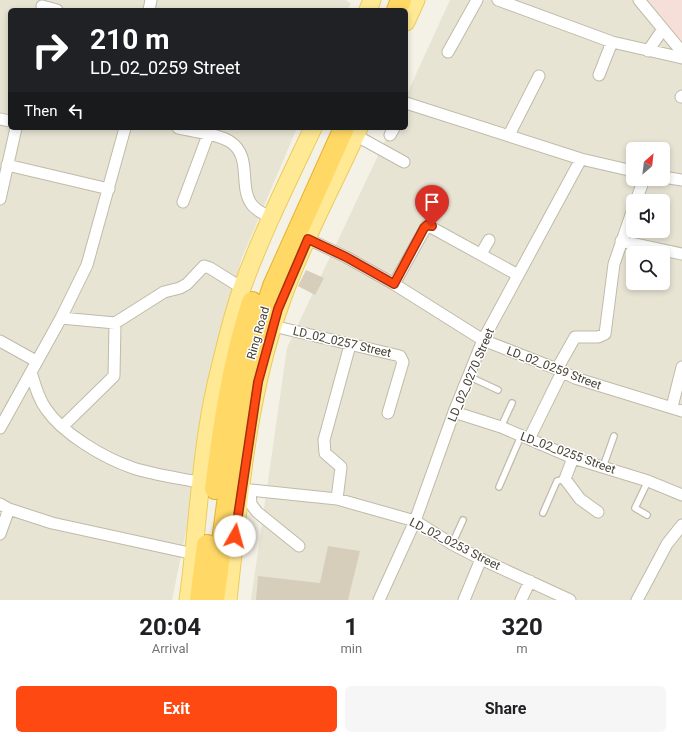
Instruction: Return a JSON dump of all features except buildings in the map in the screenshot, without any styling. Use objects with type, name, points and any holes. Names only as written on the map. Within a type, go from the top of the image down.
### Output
[{"type":"highway","name":"Ring Road","points":[[200,600],[222,433],[233,368],[242,333],[261,280],[328,130]]},
{"type":"highway","name":"Ring Road","points":[[214,600],[239,415],[252,347],[273,286],[353,130]]},
{"type":"main road","points":[[408,18],[416,0]]},
{"type":"main road","points":[[188,600],[202,483],[216,386],[242,288],[271,218],[312,130]]},
{"type":"main road","points":[[228,600],[246,490],[258,382],[273,326],[289,280],[308,239],[353,130]]},
{"type":"street","points":[[448,52],[477,0]]},
{"type":"street","points":[[498,0],[612,42],[682,58]]},
{"type":"street","points":[[639,0],[682,52]]},
{"type":"street","points":[[648,51],[663,29]]},
{"type":"street","points":[[599,75],[612,42]]},
{"type":"street","points":[[509,135],[539,76]]},
{"type":"street","points":[[408,104],[581,159],[626,169]]},
{"type":"street","points":[[0,199],[16,130]]},
{"type":"street","points":[[0,428],[61,318],[87,265],[110,189],[125,130]]},
{"type":"street","points":[[187,130],[228,141],[242,153],[248,197],[252,205],[271,218]]},
{"type":"street","points":[[353,130],[404,162]]},
{"type":"street","points":[[183,202],[208,135]]},
{"type":"street","name":"LD_02_0270 Street","points":[[379,600],[415,521],[454,412],[483,340],[581,159]]},
{"type":"street","points":[[7,165],[110,189]]},
{"type":"street","points":[[670,178],[682,180]]},
{"type":"street","points":[[394,284],[427,225],[518,275]]},
{"type":"street","points":[[525,438],[575,337],[598,337],[605,334],[614,264],[626,228]]},
{"type":"street","name":"LD_02_0259 Street","points":[[308,239],[346,257],[394,284],[483,340],[560,370],[575,378],[677,409]]},
{"type":"street","points":[[480,254],[489,240]]},
{"type":"street","points":[[621,242],[682,254]]},
{"type":"street","points":[[61,318],[114,323],[164,292],[180,288],[187,284],[204,266],[210,268],[242,288]]},
{"type":"street","points":[[63,426],[114,376],[114,323]]},
{"type":"street","name":"LD_02_0257 Street","points":[[273,326],[394,354],[402,358],[403,362],[388,413]]},
{"type":"street","points":[[0,341],[36,361]]},
{"type":"street","points":[[337,499],[341,467],[325,453],[324,440],[350,344]]},
{"type":"street","points":[[677,409],[682,367]]},
{"type":"street","points":[[31,372],[42,402],[47,410],[63,426],[89,446],[115,462],[202,483]]},
{"type":"street","name":"LD_02_0255 Street","points":[[454,412],[501,427],[573,458],[648,481],[682,495]]},
{"type":"street","points":[[573,458],[565,480],[580,499],[598,512]]},
{"type":"street","points":[[246,490],[257,512],[298,546]]},
{"type":"street","name":"LD_02_0253 Street","points":[[246,490],[337,499],[415,521],[452,544],[481,559],[570,600]]},
{"type":"street","points":[[0,534],[4,506],[52,523],[194,554]]},
{"type":"street","points":[[637,600],[667,544],[682,525]]},
{"type":"street","points":[[464,600],[481,559]]},
{"type":"street","points":[[521,600],[530,581]]},
{"type":"lane","points":[[468,376],[498,390]]},
{"type":"lane","points":[[501,427],[512,403]]},
{"type":"lane","points":[[602,467],[614,436]]},
{"type":"lane","points":[[499,487],[525,438]]},
{"type":"lane","points":[[543,513],[557,481],[565,480]]},
{"type":"lane","points":[[647,515],[635,508],[648,481]]},
{"type":"lane","points":[[452,544],[463,520]]},
{"type":"shaded area","points":[[0,0],[345,0],[351,3],[348,8],[8,8],[8,130],[296,130],[241,260],[172,600],[0,600]]},
{"type":"shaded area","points":[[450,0],[682,0],[682,600],[251,600],[287,348],[390,130],[408,130],[408,92]]},
{"type":"shaded area","points":[[649,0],[682,0],[682,43],[652,5]]},
{"type":"route","points":[[235,536],[258,382],[278,309],[289,280],[308,239],[346,257],[394,284],[424,228],[427,225],[432,226]]}]
